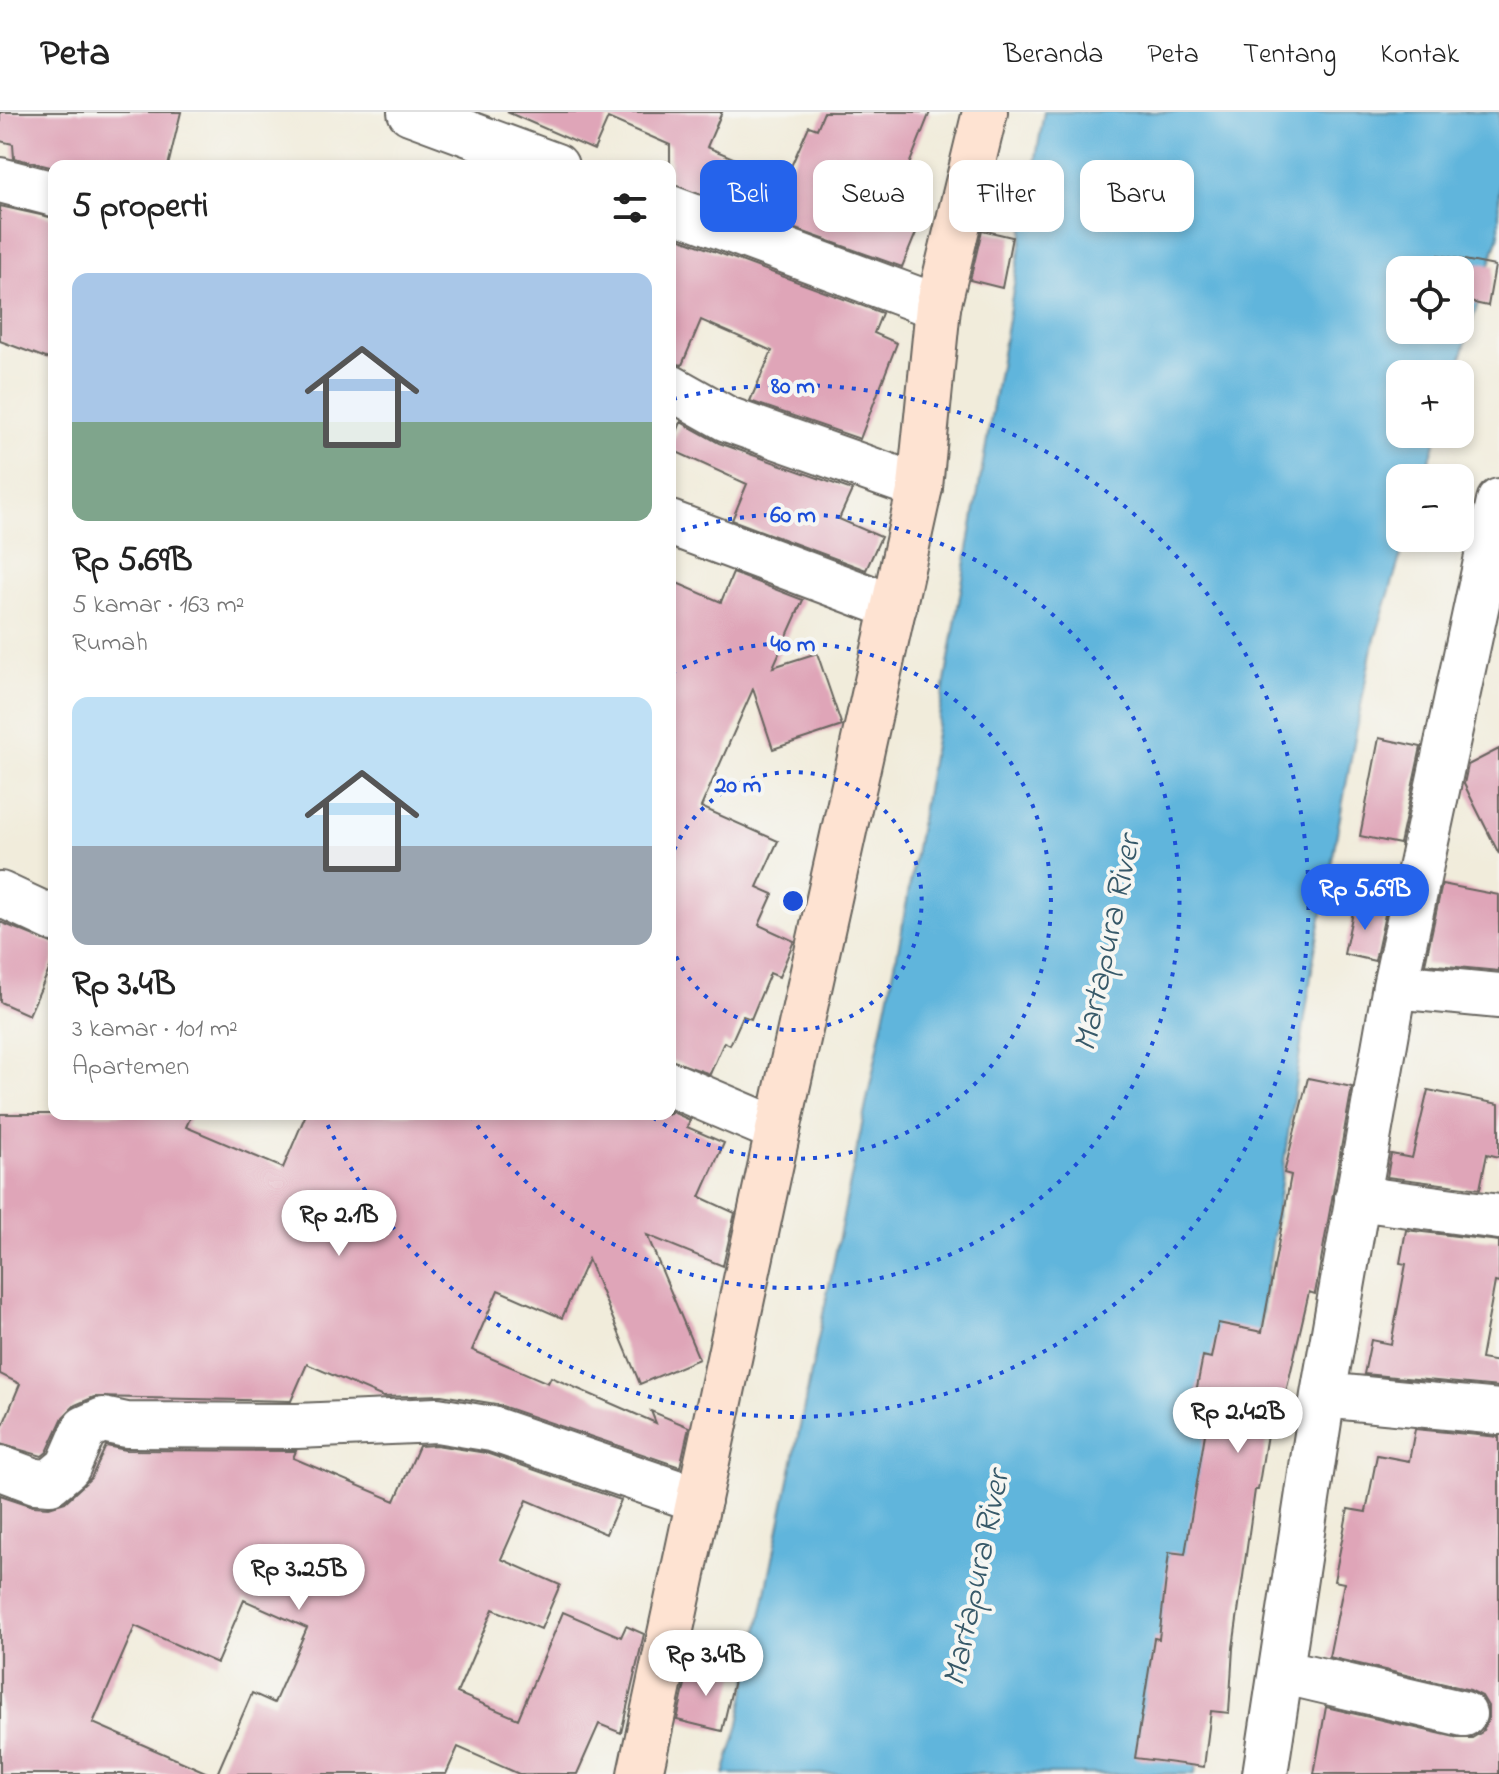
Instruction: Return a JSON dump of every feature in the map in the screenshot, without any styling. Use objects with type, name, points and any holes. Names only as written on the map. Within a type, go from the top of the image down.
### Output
[{"type":"street","points":[[410,112],[540,160]]},
{"type":"street","points":[[640,1774],[920,487],[938,307],[985,112]]},
{"type":"street","points":[[0,180],[48,192]]},
{"type":"street","points":[[676,210],[938,307]]},
{"type":"street","points":[[676,390],[727,419],[920,487]]},
{"type":"street","points":[[1265,1774],[1323,1395],[1395,986],[1498,508]]},
{"type":"street","points":[[676,525],[894,607]]},
{"type":"street","points":[[0,894],[48,916]]},
{"type":"street","points":[[1395,986],[1499,996]]},
{"type":"street","points":[[676,1087],[778,1130]]},
{"type":"street","points":[[1357,1198],[1499,1217]]},
{"type":"street","points":[[1323,1395],[1499,1412]]},
{"type":"street","points":[[0,1468],[35,1481],[50,1482],[68,1467],[85,1428],[95,1421],[126,1425],[297,1426],[437,1420],[492,1429],[699,1500]]},
{"type":"street","points":[[1281,1671],[1464,1714]]},
{"type":"water","name":"Martapura River","points":[[1044,112],[1499,112],[1499,235],[1474,316],[1474,256],[1386,256],[1386,344],[1465,344],[1460,360],[1386,360],[1386,448],[1434,448],[1428,464],[1386,464],[1386,552],[1402,552],[1371,652],[1314,956],[1195,1774],[724,1774],[738,1728],[901,935],[1023,232],[1064,232],[1064,160],[1036,160]]},
{"type":"building","points":[[0,112],[181,112],[169,160],[48,160],[48,166],[14,158],[13,144],[0,141]]},
{"type":"building","points":[[507,112],[722,112],[707,147],[738,160],[700,160],[700,195],[676,186],[676,160],[670,160],[670,145],[608,118],[594,150]]},
{"type":"building","points":[[824,112],[930,112],[911,160],[813,160],[813,232],[916,232],[902,267],[797,229],[797,160],[794,160],[809,126],[817,129]]},
{"type":"building","points":[[0,206],[48,217],[48,359],[0,341]]},
{"type":"building","points":[[982,232],[1012,237],[1002,288],[970,280]]},
{"type":"building","points":[[676,237],[882,313],[874,333],[897,343],[860,439],[750,401],[772,351],[701,320],[682,365],[676,364]]},
{"type":"building","points":[[1474,262],[1495,266],[1488,306],[1474,303]]},
{"type":"building","points":[[681,422],[719,443],[852,490],[839,519],[881,537],[866,570],[732,520],[747,484],[676,452],[676,434]]},
{"type":"building","points":[[733,573],[803,600],[773,667],[817,653],[842,726],[773,749],[753,689],[701,807],[778,841],[757,887],[773,894],[759,925],[794,941],[779,977],[770,973],[751,1019],[743,1016],[730,1045],[724,1042],[710,1074],[676,1062],[676,583],[721,602]]},
{"type":"building","points":[[1379,738],[1421,747],[1400,844],[1360,836]]},
{"type":"building","points":[[1499,749],[1499,854],[1464,784],[1468,765]]},
{"type":"building","points":[[1442,884],[1499,895],[1499,971],[1425,964]]},
{"type":"building","points":[[1355,903],[1386,910],[1375,961],[1344,954]]},
{"type":"building","points":[[0,922],[48,942],[48,972],[29,1015],[0,1002]]},
{"type":"building","points":[[1308,1078],[1352,1087],[1315,1294],[1309,1292],[1276,1436],[1267,1434],[1258,1490],[1255,1490],[1233,1648],[1229,1713],[1211,1711],[1204,1767],[1135,1758],[1154,1638],[1159,1639],[1169,1552],[1185,1554],[1207,1422],[1191,1418],[1203,1356],[1211,1358],[1218,1323],[1262,1332],[1291,1175],[1284,1173]]},
{"type":"building","points":[[1428,1090],[1499,1104],[1499,1157],[1487,1154],[1480,1189],[1387,1177],[1391,1154],[1412,1158]]},
{"type":"building","points":[[0,1114],[48,1114],[48,1120],[189,1120],[186,1127],[283,1168],[303,1120],[676,1120],[676,1114],[690,1120],[687,1127],[724,1143],[700,1197],[735,1213],[723,1266],[647,1235],[699,1359],[640,1384],[588,1259],[562,1318],[498,1290],[472,1350],[548,1383],[551,1377],[656,1423],[651,1411],[689,1427],[680,1467],[496,1404],[441,1395],[383,1397],[307,1364],[291,1401],[94,1397],[75,1405],[63,1417],[47,1452],[42,1456],[0,1444],[0,1432],[20,1384],[0,1374]]},
{"type":"building","points":[[1406,1230],[1499,1241],[1499,1283],[1495,1282],[1481,1359],[1499,1362],[1499,1387],[1364,1374],[1371,1340],[1391,1344],[1406,1264],[1400,1263]]},
{"type":"building","points":[[1415,1429],[1499,1437],[1499,1774],[1314,1774],[1326,1707],[1459,1738],[1472,1738],[1482,1732],[1488,1720],[1488,1706],[1482,1696],[1470,1690],[1329,1657],[1344,1583],[1334,1581],[1348,1509],[1366,1512],[1377,1455],[1409,1461]]},
{"type":"building","points":[[436,1445],[486,1453],[621,1500],[606,1534],[527,1500],[501,1559],[560,1585],[541,1629],[493,1609],[457,1693],[518,1719],[563,1612],[621,1637],[626,1626],[644,1634],[621,1733],[599,1724],[577,1774],[519,1774],[458,1747],[446,1774],[217,1774],[252,1693],[274,1703],[307,1628],[244,1600],[217,1663],[135,1626],[93,1723],[210,1774],[0,1774],[0,1495],[33,1506],[49,1507],[65,1502],[91,1478],[106,1446],[126,1450],[296,1451],[293,1458],[395,1501],[419,1446]]},
{"type":"building","points":[[689,1666],[735,1676],[722,1731],[677,1720]]}]
